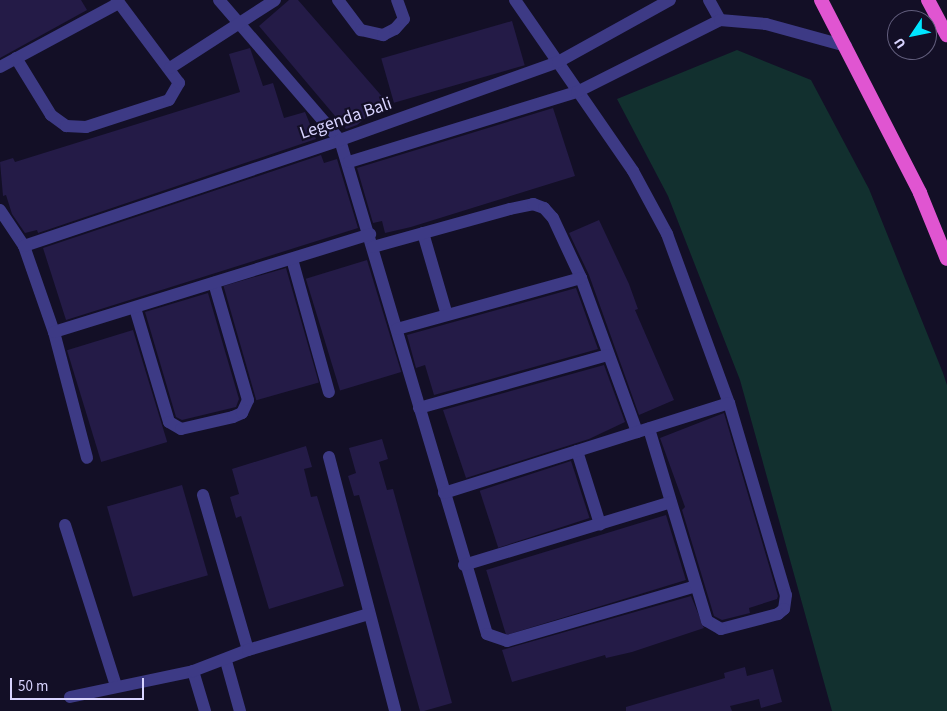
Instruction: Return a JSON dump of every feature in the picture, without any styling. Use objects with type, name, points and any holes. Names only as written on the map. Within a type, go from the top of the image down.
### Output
[{"type":"highway","points":[[821,0],[920,193],[947,259]]},
{"type":"highway","points":[[928,0],[947,35]]},
{"type":"street","points":[[220,0],[340,140],[349,162],[464,565],[487,634],[507,641],[696,586]]},
{"type":"street","points":[[170,68],[240,25],[275,0]]},
{"type":"street","points":[[338,0],[361,30],[383,35],[395,29],[404,19],[397,0]]},
{"type":"street","points":[[373,247],[533,204],[544,208],[552,218],[581,278],[608,355],[643,430],[671,502],[707,621],[721,629],[778,614],[786,603],[729,403],[653,204],[515,0]]},
{"type":"street","name":"Legenda Bali","points":[[24,246],[340,140],[558,62],[670,0]]},
{"type":"street","points":[[709,0],[720,20]]},
{"type":"street","points":[[0,67],[16,58],[118,1],[170,68],[179,83],[177,91],[169,100],[75,128],[66,126],[51,115],[16,58]]},
{"type":"street","points":[[349,162],[577,92],[720,20],[766,24],[846,46]]},
{"type":"street","points":[[0,210],[24,246],[54,332],[87,458]]},
{"type":"street","points":[[422,233],[448,315]]},
{"type":"street","points":[[54,332],[370,234]]},
{"type":"street","points":[[292,259],[329,392]]},
{"type":"street","points":[[397,329],[581,278]]},
{"type":"street","points":[[135,308],[169,422],[181,429],[233,417],[242,413],[248,400],[214,283]]},
{"type":"street","points":[[419,408],[608,355]]},
{"type":"street","points":[[444,494],[729,403]]},
{"type":"street","points":[[577,451],[600,524]]},
{"type":"street","points":[[329,456],[395,711]]},
{"type":"street","points":[[203,495],[248,650]]},
{"type":"street","points":[[464,565],[671,502]]},
{"type":"street","points":[[65,525],[116,686]]},
{"type":"street","points":[[70,697],[193,671],[226,661],[248,650],[369,614]]},
{"type":"street","points":[[226,661],[240,711]]},
{"type":"street","points":[[193,671],[205,711]]},
{"type":"green space","points":[[737,50],[811,80],[869,189],[947,385],[947,711],[832,711],[740,380],[668,196],[617,99]]},
{"type":"building","points":[[0,0],[81,0],[87,10],[0,58]]},
{"type":"building","points":[[289,0],[298,0],[386,101],[357,125],[346,129],[259,26]]},
{"type":"building","points":[[512,21],[525,65],[394,103],[381,58]]},
{"type":"building","points":[[250,48],[263,86],[273,83],[284,118],[305,112],[316,139],[38,233],[37,230],[25,233],[12,214],[6,195],[3,196],[0,162],[13,158],[15,162],[240,92],[229,54]]},
{"type":"building","points":[[553,108],[575,176],[411,227],[385,233],[382,221],[373,223],[357,168]]},
{"type":"building","points":[[321,155],[324,163],[337,159],[358,228],[66,320],[43,248]]},
{"type":"building","points":[[599,220],[629,284],[638,309],[635,310],[674,400],[639,415],[589,275],[569,233]]},
{"type":"building","points":[[367,260],[401,372],[340,391],[306,279]]},
{"type":"building","points":[[286,268],[319,382],[256,400],[224,286]]},
{"type":"building","points":[[576,288],[598,349],[434,395],[425,365],[416,368],[407,335]]},
{"type":"building","points":[[208,293],[239,399],[236,407],[182,420],[176,417],[145,312]]},
{"type":"building","points":[[133,330],[167,442],[101,462],[67,350]]},
{"type":"building","points":[[604,365],[625,422],[589,439],[466,478],[443,410]]},
{"type":"building","points":[[724,413],[778,596],[777,599],[749,608],[750,613],[722,620],[714,616],[682,510],[685,507],[660,438]]},
{"type":"building","points":[[382,439],[388,459],[379,462],[387,490],[393,489],[452,703],[424,711],[420,711],[359,495],[354,496],[348,476],[356,473],[349,448]]},
{"type":"building","points":[[306,446],[312,467],[304,469],[311,497],[317,496],[344,586],[269,609],[241,516],[236,518],[230,497],[239,494],[232,469]]},
{"type":"building","points":[[571,461],[590,518],[498,548],[480,491]]},
{"type":"building","points":[[182,485],[208,575],[133,597],[107,506]]},
{"type":"building","points":[[666,515],[686,580],[506,635],[486,570]]},
{"type":"building","points":[[691,596],[704,628],[632,652],[606,658],[605,655],[512,682],[502,650]]},
{"type":"building","points":[[745,667],[747,676],[773,669],[782,702],[761,708],[759,699],[730,706],[732,711],[626,711],[626,707],[725,678],[724,673]]}]
